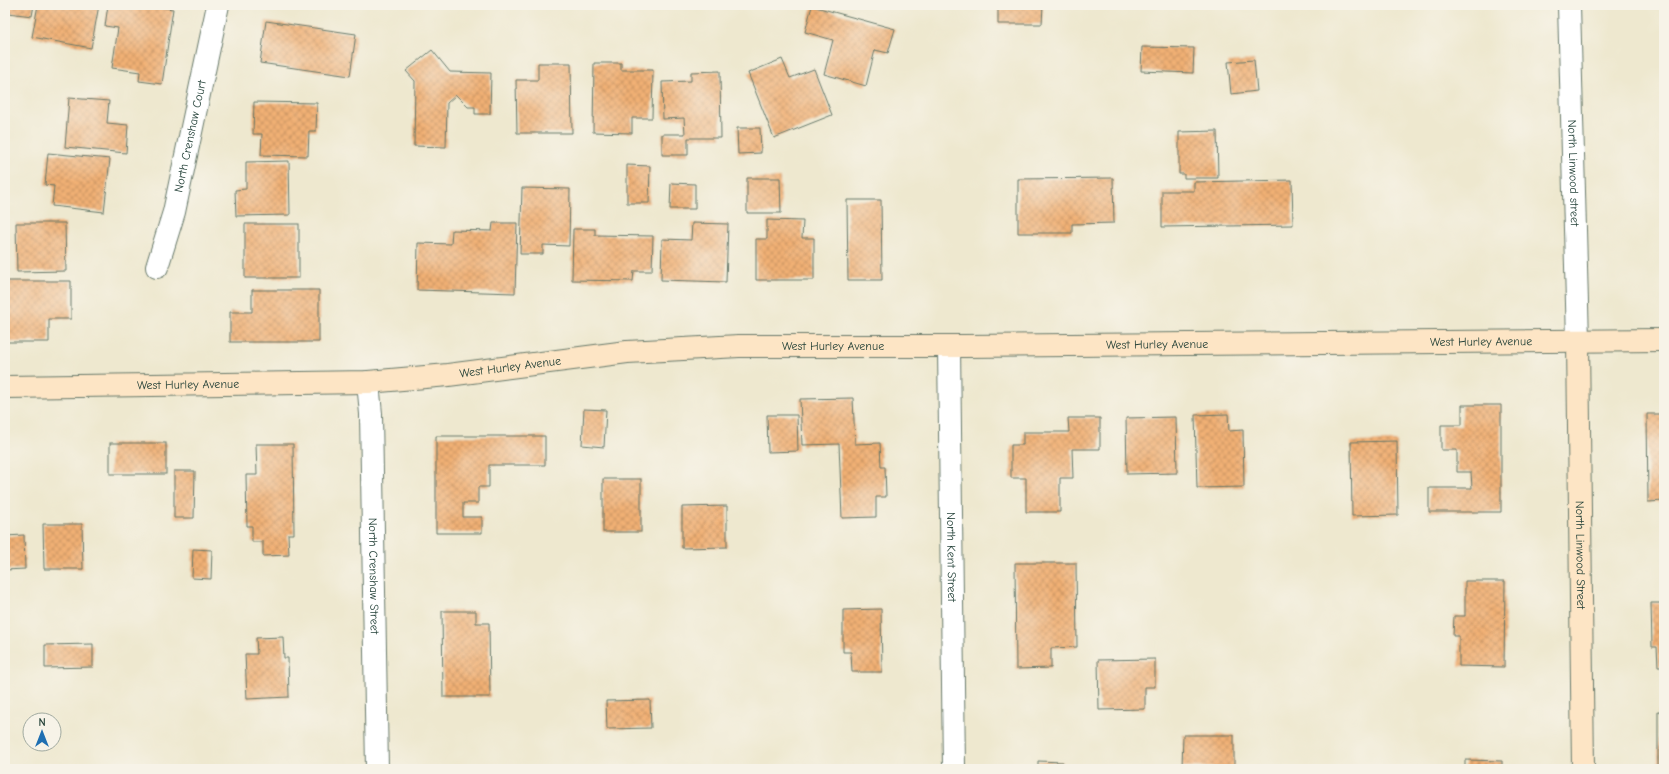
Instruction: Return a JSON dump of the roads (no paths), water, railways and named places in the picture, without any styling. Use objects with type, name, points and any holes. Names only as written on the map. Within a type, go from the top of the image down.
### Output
[{"type":"street","name":"North Crenshaw Court","points":[[157,267],[174,212],[218,5]]},
{"type":"street","name":"North Linwood street","points":[[1569,5],[1578,341]]},
{"type":"street","name":"West Hurley Avenue","points":[[5,387],[368,382],[448,375],[627,352],[739,346],[950,346],[1664,340]]},
{"type":"street","name":"North Linwood Street","points":[[1578,341],[1584,769]]},
{"type":"street","name":"North Kent Street","points":[[950,346],[954,769]]},
{"type":"street","name":"North Crenshaw Street","points":[[368,382],[371,414],[377,769]]}]
